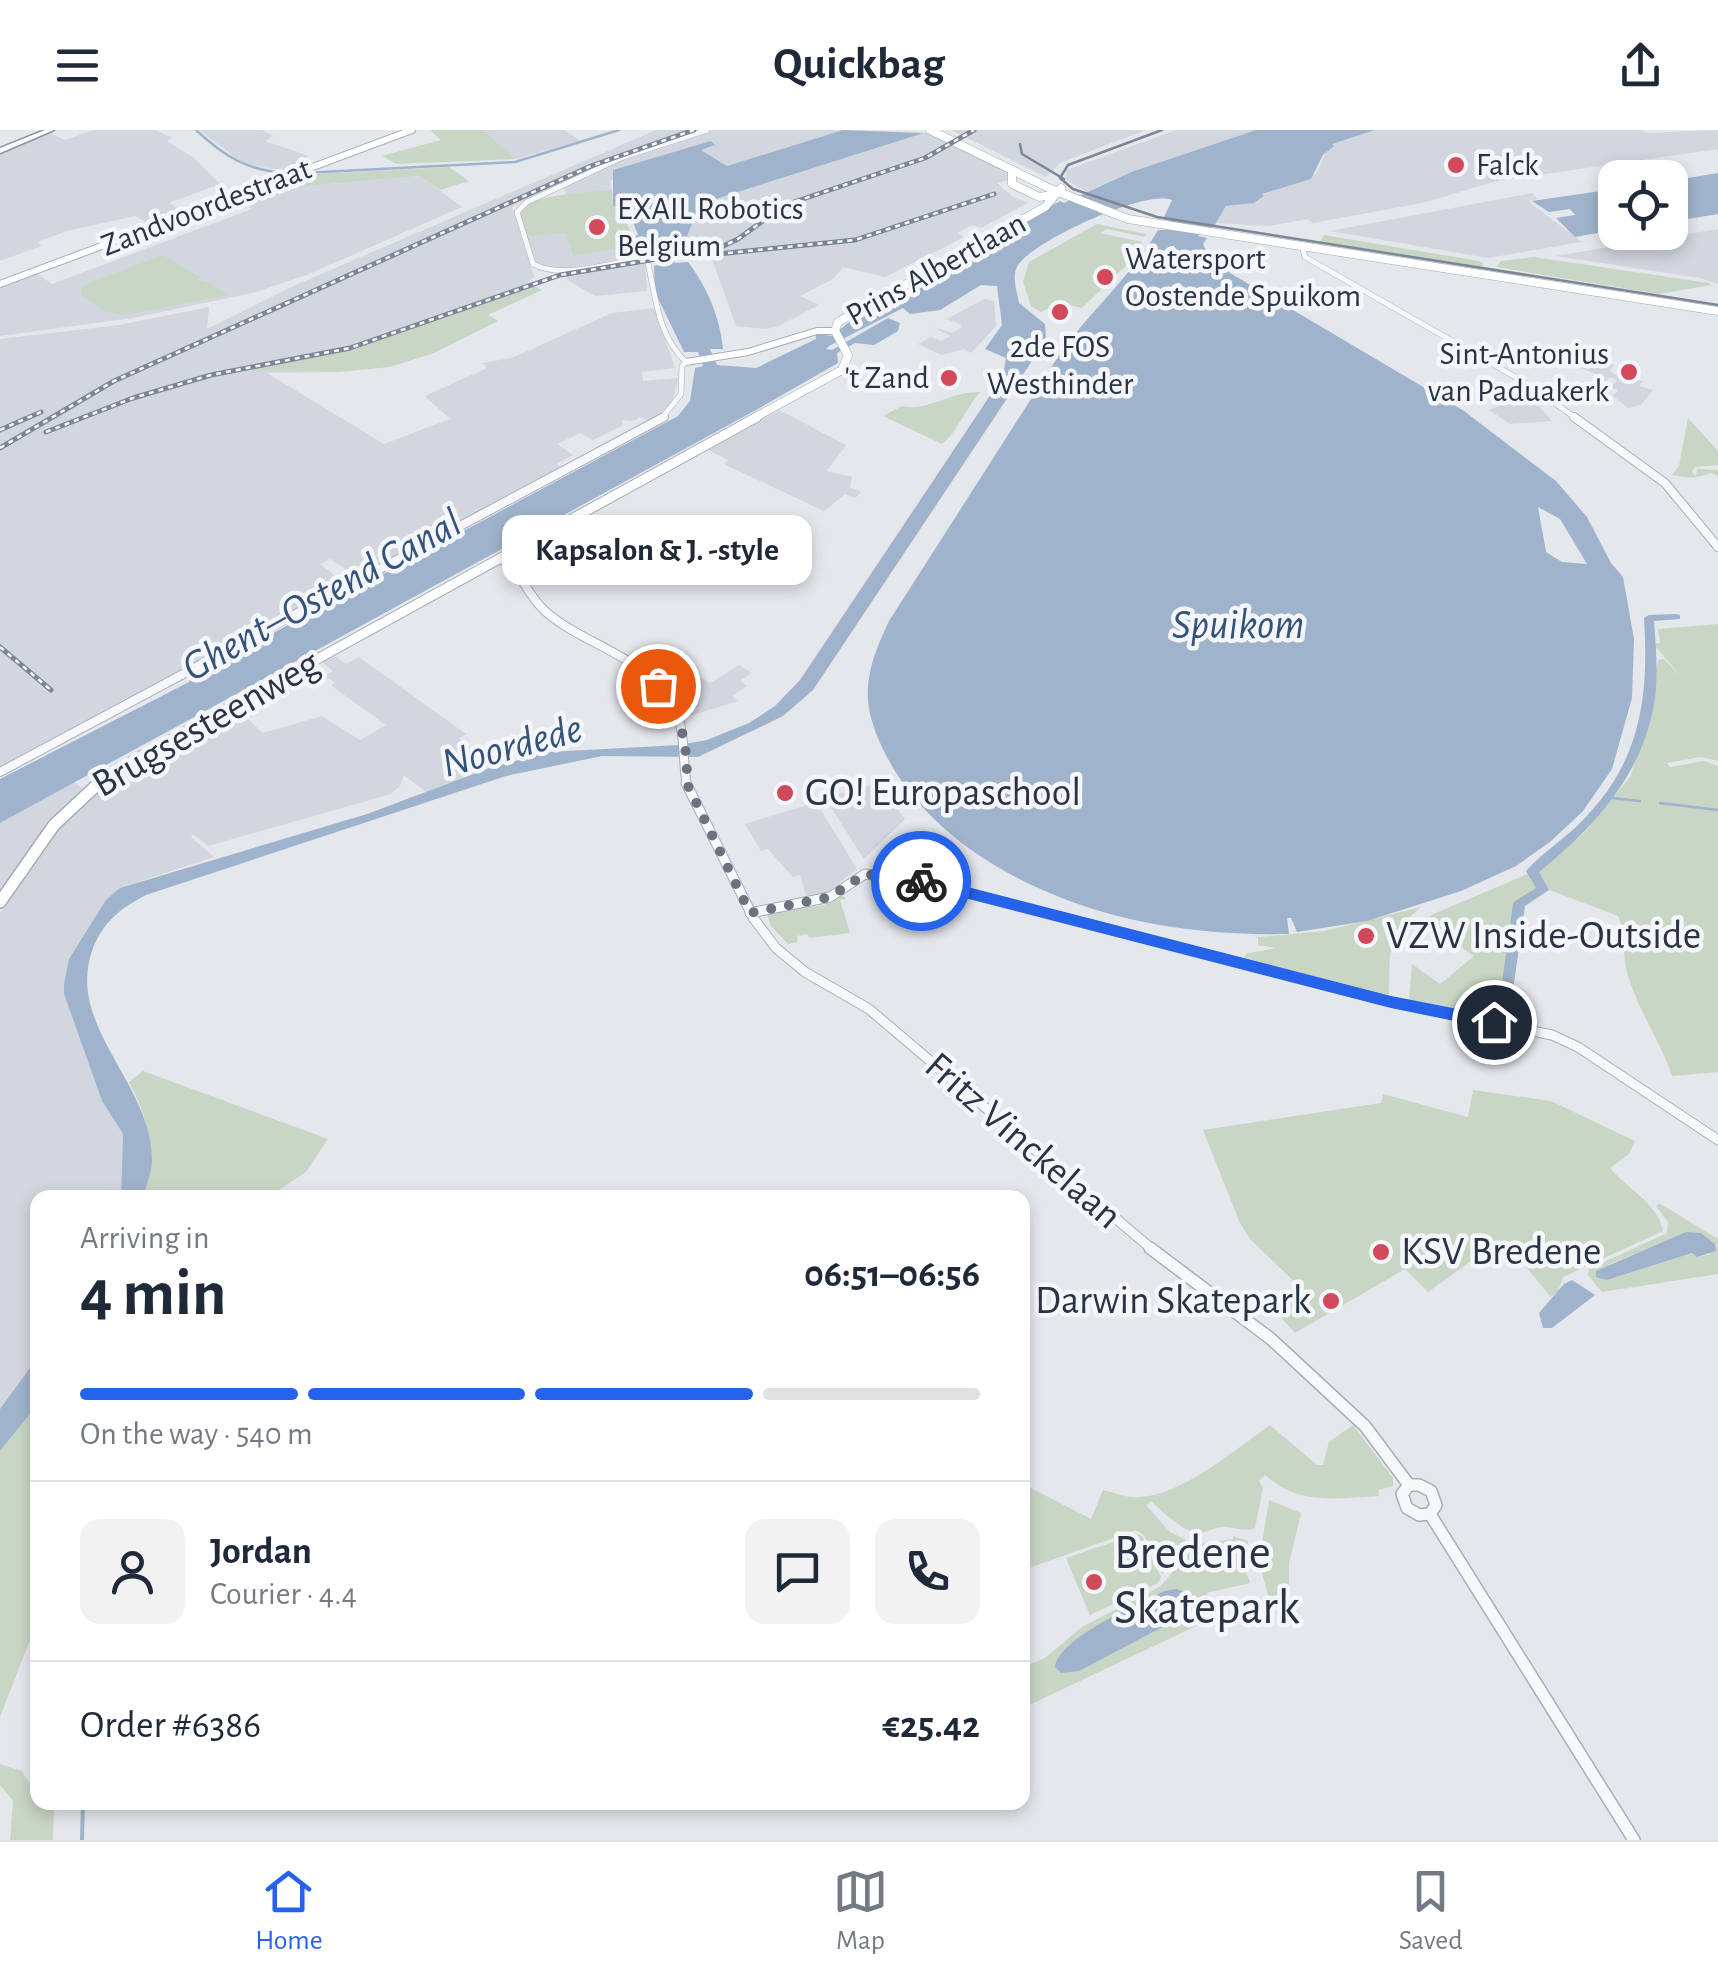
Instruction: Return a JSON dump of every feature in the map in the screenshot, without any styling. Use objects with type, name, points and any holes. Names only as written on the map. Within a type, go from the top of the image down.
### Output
[{"type":"highway","points":[[0,149],[41,130]]},
{"type":"highway","points":[[0,149],[51,130]]},
{"type":"main road","name":"Zandvoordestraat","points":[[0,284],[412,130]]},
{"type":"main road","points":[[930,130],[1057,192],[1117,213],[1301,248],[1718,309]]},
{"type":"main road","points":[[942,130],[1043,180],[1057,192]]},
{"type":"main road","points":[[1012,170],[1012,184],[1038,196],[1057,192]]},
{"type":"main road","points":[[1012,180],[1024,176],[1043,180]]},
{"type":"main road","name":"Prins Albertlaan","points":[[835,332],[845,316],[1041,209],[1057,192]]},
{"type":"main road","name":"Prins Albertlaan","points":[[1038,196],[1044,202],[1041,209]]},
{"type":"main road","name":"Prins Albertlaan","points":[[686,362],[730,356],[817,330],[835,332]]},
{"type":"main road","name":"Prins Albertlaan","points":[[835,332],[844,347]]},
{"type":"main road","name":"Brugsesteenweg","points":[[0,902],[54,825],[98,782],[842,370],[848,357],[844,347]]},
{"type":"street","points":[[0,772],[654,424],[680,401],[682,366],[686,362],[676,352],[664,327],[651,291],[647,260],[610,261],[557,272],[538,269],[531,258],[518,210],[607,164],[707,130]]},
{"type":"street","points":[[1301,248],[1531,386],[1665,483],[1718,547]]},
{"type":"street","name":"Fritz Vinckelaan","points":[[500,558],[524,574],[533,596],[545,611],[663,690],[676,711],[685,744],[690,794],[767,939],[793,964],[869,1010],[1119,1224],[1231,1306],[1316,1378],[1365,1426],[1409,1485]]},
{"type":"street","points":[[750,913],[825,898],[865,874],[906,878],[1404,1006],[1552,1035],[1578,1047],[1718,1140]]},
{"type":"street","points":[[1409,1485],[1422,1485],[1433,1493],[1436,1505],[1430,1514],[1417,1515],[1406,1508],[1402,1494],[1409,1485]]},
{"type":"street","points":[[1430,1514],[1634,1840]]},
{"type":"shaded area","points":[[94,130],[155,130],[172,138],[167,141],[194,158],[220,184],[169,203],[184,212],[151,225],[135,216],[67,231],[37,242],[41,246],[0,261],[0,154],[50,133],[65,140]]},
{"type":"shaded area","points":[[200,130],[263,130],[273,136],[265,141],[309,156],[295,162],[306,168],[295,172],[243,164]]},
{"type":"shaded area","points":[[484,130],[565,130],[580,141],[515,159]]},
{"type":"shaded area","points":[[656,130],[702,130],[602,163],[512,207],[534,277],[528,282],[532,285],[355,349],[254,370],[339,372],[267,373],[384,444],[450,419],[425,396],[487,368],[482,363],[512,358],[612,313],[654,308],[675,368],[642,372],[643,381],[678,378],[672,404],[651,421],[640,417],[622,420],[622,426],[593,440],[580,433],[557,444],[573,455],[556,464],[563,469],[369,572],[359,566],[348,571],[330,559],[320,564],[346,584],[0,766],[0,339],[119,325],[209,307],[207,329],[298,284]]},
{"type":"shaded area","points":[[712,130],[843,130],[727,166],[700,149],[610,181],[612,189],[566,195],[564,188],[620,160]]},
{"type":"shaded area","points":[[951,130],[1145,130],[1060,163],[1046,177]]},
{"type":"shaded area","points":[[1176,130],[1256,130],[1130,172],[1087,192],[1065,179],[1067,170]]},
{"type":"shaded area","points":[[1375,130],[1718,130],[1718,149],[1642,160],[1598,160],[1598,166],[1497,181],[1422,203],[1313,223],[1307,219],[1268,226],[1216,223],[1226,206],[1254,203],[1261,195],[1316,174],[1330,144]]},
{"type":"shaded area","points":[[928,132],[1010,173],[1009,180],[997,183],[1013,197],[1028,203],[981,228],[973,225],[957,233],[964,237],[885,277],[843,267],[833,279],[800,296],[819,305],[778,326],[736,326],[710,253],[683,246],[700,204]]},
{"type":"shaded area","points":[[420,176],[462,207],[309,274],[256,292],[133,318],[0,336],[0,288],[38,274],[52,284],[252,209],[238,198],[261,190]]},
{"type":"shaded area","points":[[1532,193],[1538,199],[1528,201],[1582,242],[1488,258],[1330,231]]},
{"type":"shaded area","points":[[1718,229],[1718,284],[1555,256],[1598,249],[1688,250],[1688,234]]},
{"type":"shaded area","points":[[565,233],[573,256],[638,244],[649,255],[564,269],[536,264],[527,237]]},
{"type":"shaded area","points":[[645,261],[647,291],[595,296],[567,280],[566,275],[580,271]]},
{"type":"shaded area","points":[[984,299],[994,301],[996,326],[971,353],[964,349],[941,355],[918,344],[931,337],[941,341],[950,336],[933,327],[953,333],[961,325],[947,319]]},
{"type":"shaded area","points":[[1584,354],[1614,365],[1609,370],[1621,379],[1643,381],[1639,386],[1653,390],[1641,405],[1628,408],[1613,396],[1618,390],[1610,387],[1618,380],[1610,377],[1605,383],[1599,381],[1602,376],[1571,365]]},
{"type":"shaded area","points":[[1522,396],[1535,403],[1546,403],[1539,406],[1552,421],[1510,424],[1489,410]]},
{"type":"shaded area","points":[[779,410],[846,445],[827,471],[852,477],[850,487],[861,492],[855,498],[845,494],[824,511],[724,464],[728,460],[708,450]]},
{"type":"shaded area","points":[[332,654],[346,664],[359,657],[466,734],[459,739],[495,766],[426,792],[404,775],[391,794],[208,846],[193,834],[191,837],[214,857],[120,888],[67,972],[64,994],[102,1101],[123,1134],[121,1190],[30,1190],[30,1368],[0,1409],[0,913],[68,817],[99,787],[237,709],[263,733],[322,716],[360,740],[386,725],[332,686],[334,682],[330,679],[322,678],[333,671],[319,660]]},
{"type":"shaded area","points":[[739,665],[752,673],[740,681],[747,686],[732,696],[738,701],[690,716],[673,686],[695,674],[710,683]]},
{"type":"shaded area","points":[[74,782],[84,789],[0,899],[0,823]]},
{"type":"shaded area","points":[[878,783],[905,819],[864,859],[825,798]]},
{"type":"shaded area","points":[[816,802],[857,869],[827,893],[806,896],[800,875],[793,877],[768,849],[761,851],[745,824]]},
{"type":"green space","points":[[430,130],[484,130],[515,159],[397,164],[382,156],[441,140]]},
{"type":"green space","points":[[449,167],[469,181],[440,190],[420,176],[261,190],[297,175]]},
{"type":"green space","points":[[612,189],[613,205],[626,205],[629,213],[624,215],[632,237],[625,239],[631,246],[573,256],[565,233],[527,237],[521,219],[524,207],[560,195]]},
{"type":"green space","points":[[1097,224],[1146,234],[1144,237],[1107,229],[1100,233],[1142,242],[1133,259],[1082,308],[1061,303],[1041,312],[1031,306],[1023,282],[1029,262]]},
{"type":"green space","points":[[1324,235],[1483,263],[1482,267],[1320,242]]},
{"type":"green space","points":[[163,255],[201,277],[196,280],[228,295],[124,315],[107,312],[81,295],[81,289],[89,283]]},
{"type":"green space","points":[[1534,257],[1711,285],[1659,294],[1496,267],[1501,261]]},
{"type":"green space","points":[[532,285],[542,290],[488,315],[498,321],[434,353],[390,367],[339,372],[238,370],[355,349]]},
{"type":"green space","points":[[980,392],[942,444],[883,416],[902,406],[921,406]]},
{"type":"green space","points":[[1688,418],[1718,451],[1718,465],[1695,467],[1692,472],[1696,476],[1697,469],[1718,470],[1718,476],[1711,473],[1692,477],[1672,475],[1679,466]]},
{"type":"green space","points":[[1718,624],[1718,761],[1701,757],[1667,763],[1670,767],[1704,761],[1718,766],[1718,1072],[1672,1076],[1631,986],[1618,916],[1547,889],[1537,871],[1583,834],[1631,776],[1658,660],[1664,659],[1681,677],[1656,647],[1655,643],[1660,643],[1658,629]]},
{"type":"green space","points":[[1530,873],[1543,890],[1518,903],[1502,1017],[1409,1000],[1412,964],[1440,984],[1474,956],[1425,923],[1431,915]]},
{"type":"green space","points":[[843,896],[846,899],[840,900],[850,933],[809,938],[807,934],[788,944],[771,926],[766,911],[809,903],[810,907],[825,905],[825,901]]},
{"type":"green space","points":[[1421,907],[1395,937],[1389,996],[1245,958],[1246,954],[1276,948],[1258,945],[1258,937],[1325,931]]},
{"type":"green space","points":[[143,1071],[328,1139],[306,1172],[279,1190],[144,1190],[149,1138],[129,1082]]},
{"type":"green space","points":[[1473,1090],[1551,1101],[1635,1141],[1629,1154],[1610,1168],[1649,1204],[1663,1231],[1563,1277],[1551,1297],[1506,1243],[1492,1246],[1428,1292],[1405,1269],[1295,1333],[1276,1312],[1304,1291],[1250,1239],[1203,1130],[1381,1103],[1383,1094],[1468,1117]]},
{"type":"green space","points":[[1659,1203],[1718,1239],[1718,1274],[1602,1292],[1588,1275],[1589,1269],[1667,1233],[1668,1222],[1656,1206]],"holes":[[[1669,1240],[1712,1254],[1697,1257],[1692,1253],[1607,1280],[1610,1264]]]},
{"type":"green space","points":[[30,1414],[30,1640],[0,1717],[0,1451]]},
{"type":"green space","points":[[1270,1425],[1317,1465],[1323,1465],[1329,1442],[1353,1425],[1393,1478],[1393,1486],[1378,1490],[1379,1496],[1319,1498],[1291,1492],[1265,1475],[1259,1481],[1263,1488],[1255,1528],[1223,1527],[1195,1533],[1151,1501],[1146,1505],[1170,1532],[1192,1543],[1162,1574],[1144,1535],[1136,1530],[1030,1568],[1030,1488],[1091,1519],[1103,1490],[1133,1497],[1150,1496],[1205,1471]]},
{"type":"green space","points":[[1269,1500],[1301,1513],[1289,1563],[1289,1589],[1284,1597],[1275,1600],[1268,1595],[1259,1562]]},
{"type":"green space","points":[[1137,1534],[1142,1536],[1161,1577],[1158,1583],[1090,1615],[1066,1558]]},
{"type":"green space","points":[[1248,1541],[1245,1567],[1250,1583],[1207,1593],[1213,1618],[1030,1705],[1030,1664],[1045,1658],[1082,1627],[1161,1586],[1196,1544]]},
{"type":"green space","points":[[0,1764],[22,1771],[30,1780],[30,1810],[54,1810],[53,1840],[10,1840],[13,1801],[0,1785]]},
{"type":"water","name":"Spuikom","points":[[843,130],[924,133],[700,204],[683,246],[670,249],[675,263],[688,262],[712,303],[723,349],[710,349],[717,365],[756,368],[816,339],[816,334],[832,336],[858,315],[874,313],[894,303],[901,293],[897,291],[1060,201],[1064,203],[1131,172],[1256,130],[1375,130],[1332,144],[1311,179],[1262,194],[1254,203],[1226,206],[1213,228],[1205,227],[1198,236],[1207,238],[1203,244],[1208,254],[1230,273],[1464,411],[1556,481],[1587,517],[1611,563],[1623,577],[1634,639],[1632,698],[1612,769],[1583,811],[1550,842],[1516,866],[1461,891],[1367,921],[1297,932],[1291,918],[1287,918],[1289,934],[1189,929],[1093,909],[1056,896],[985,859],[925,809],[900,779],[873,724],[868,694],[876,653],[889,621],[1063,349],[1137,262],[1158,230],[1166,230],[1170,221],[1163,219],[1172,200],[1139,202],[1067,231],[1018,265],[1015,279],[1019,303],[1045,324],[1046,340],[813,690],[783,716],[698,757],[602,756],[506,776],[146,895],[114,916],[93,948],[87,976],[90,1003],[99,1029],[139,1105],[152,1160],[145,1190],[121,1190],[123,1134],[102,1101],[64,994],[69,959],[106,900],[120,888],[367,814],[495,766],[549,752],[679,745],[707,740],[749,723],[775,706],[800,680],[1003,376],[1006,358],[985,349],[1002,325],[997,286],[981,285],[940,310],[910,314],[903,308],[826,349],[832,350],[888,318],[900,323],[898,331],[874,345],[855,343],[837,353],[838,363],[756,410],[0,823],[0,779],[189,682],[191,677],[678,416],[690,401],[695,368],[703,366],[698,352],[684,352],[655,292],[654,266],[662,264],[658,250],[633,244],[628,238],[638,235],[626,205],[613,206],[613,170],[711,141],[715,145],[701,150],[727,166]],"holes":[[[1538,507],[1560,519],[1587,564],[1562,562],[1546,552]]]},
{"type":"water","points":[[1718,173],[1718,214],[1688,219],[1688,178]]},
{"type":"water","points":[[1598,191],[1598,233],[1575,237],[1556,218],[1575,215],[1570,209],[1549,212],[1532,201]]},
{"type":"water","points":[[1686,1232],[1701,1233],[1715,1244],[1716,1251],[1697,1257],[1692,1253],[1607,1280],[1596,1277],[1596,1271]]},
{"type":"water","points":[[1572,1280],[1595,1295],[1552,1328],[1543,1328],[1539,1313]]},
{"type":"water","points":[[30,1368],[30,1414],[0,1451],[0,1409]]},
{"type":"water","points":[[1177,1589],[1194,1596],[1196,1606],[1191,1612],[1079,1671],[1061,1673],[1055,1667],[1070,1644],[1084,1633],[1164,1591]]},
{"type":"waterway","points":[[196,130],[238,161],[262,170],[290,173]]},
{"type":"waterway","points":[[303,173],[515,162],[619,130]]},
{"type":"waterway","points":[[1503,1018],[1519,904],[1543,890],[1532,871],[1590,820],[1630,763],[1650,697],[1649,618],[1676,617]]},
{"type":"waterway","points":[[1612,798],[1640,801]]},
{"type":"waterway","points":[[1660,803],[1718,810]]},
{"type":"waterway","points":[[82,1840],[83,1810]]},
{"type":"tram line","points":[[1061,177],[1068,165],[1162,130]]},
{"type":"tram line","points":[[1020,144],[1022,154],[1061,177]]},
{"type":"tram line","points":[[1061,177],[1073,189],[1157,217],[1718,305]]},
{"type":"railway","points":[[0,448],[114,381],[591,166],[694,130]]},
{"type":"railway","points":[[46,432],[133,398],[211,375],[350,348],[560,275],[717,249],[738,239],[785,205],[925,158],[974,130]]},
{"type":"railway","points":[[718,254],[855,240],[994,194]]},
{"type":"railway","points":[[0,430],[41,412]]},
{"type":"railway","points":[[0,647],[51,690]]},
{"type":"way so far","points":[[658,686],[678,716],[688,786],[750,913],[830,897],[865,874],[921,881]]},
{"type":"place","name":"Falck","points":[[1456,165]]},
{"type":"place","name":"EXAIL Robotics Belgium","points":[[597,227]]},
{"type":"place","name":"Watersport Oostende Spuikom","points":[[1105,277]]},
{"type":"place","name":"2de FOS Westhinder","points":[[1060,312]]},
{"type":"place","name":"Sint-Antonius van Paduakerk","points":[[1629,372]]},
{"type":"place","name":"'t Zand","points":[[949,378]]},
{"type":"place","name":"Kapsalon & J. -style","points":[[658,686]]},
{"type":"place","name":"GO! Europaschool","points":[[785,793]]},
{"type":"place","name":"VZW Inside-Outside","points":[[1366,936]]},
{"type":"place","name":"KSV Bredene","points":[[1381,1252]]},
{"type":"place","name":"Darwin Skatepark","points":[[1331,1301]]},
{"type":"place","name":"Bredene Skatepark","points":[[1094,1582]]},
{"type":"route","points":[[921,881],[1391,1002],[1494,1022]]},
{"type":"water label","name":"Ghent–Ostend Canal","points":[[322,595]]},
{"type":"water label","name":"Noordede","points":[[512,746]]}]
